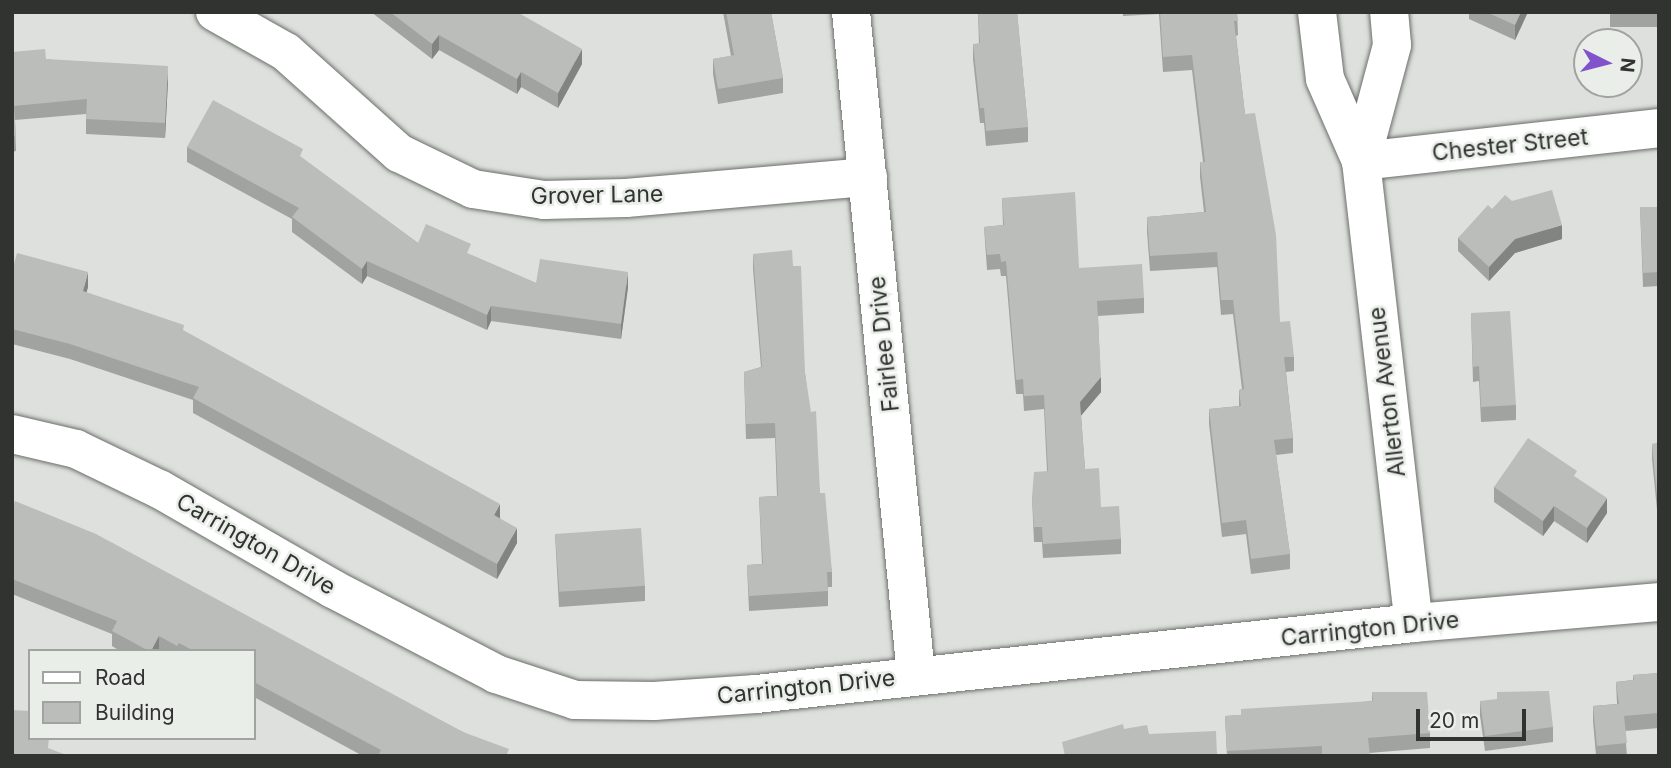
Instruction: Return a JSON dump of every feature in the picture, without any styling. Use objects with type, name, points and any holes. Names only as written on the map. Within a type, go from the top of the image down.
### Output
[{"type":"street","name":"Grover Lane","points":[[215,12],[286,52],[399,153],[473,189],[544,200],[626,198],[868,177]]},
{"type":"street","name":"Fairlee Drive","points":[[851,12],[916,675]]},
{"type":"street","name":"Allerton Avenue","points":[[1317,12],[1325,79],[1361,161],[1414,623]]},
{"type":"street","name":"Allerton Avenue","points":[[1361,161],[1392,45],[1389,12]]},
{"type":"street","name":"Chester Street","points":[[1361,161],[1659,128]]},
{"type":"street","name":"Carrington Drive","points":[[12,434],[76,449],[161,490],[333,589],[496,674],[575,700],[654,701],[755,694],[916,675],[1105,659],[1414,623],[1659,602]]},
{"type":"building","points":[[390,12],[517,12],[582,49],[558,93],[521,72],[517,79],[439,35],[432,44]]},
{"type":"building","points":[[726,12],[771,12],[783,78],[718,89],[713,59],[734,55]]},
{"type":"building","points":[[978,12],[1017,12],[1028,127],[986,131],[984,108],[980,108],[973,44],[980,43]]},
{"type":"building","points":[[1160,12],[1237,12],[1238,21],[1234,21],[1245,114],[1255,113],[1276,235],[1280,322],[1290,321],[1294,357],[1284,357],[1293,438],[1274,440],[1290,554],[1251,559],[1246,520],[1222,523],[1209,409],[1241,406],[1239,390],[1244,389],[1233,300],[1221,300],[1217,252],[1150,256],[1147,217],[1206,212],[1200,162],[1205,162],[1192,55],[1163,57]]},
{"type":"building","points":[[1486,12],[1521,12],[1515,25]]},
{"type":"building","points":[[45,49],[46,59],[168,66],[165,123],[86,119],[87,99],[14,106],[16,136],[12,137],[12,52]]},
{"type":"building","points":[[213,100],[303,149],[300,156],[418,243],[426,224],[471,244],[467,253],[536,283],[540,259],[628,272],[621,324],[491,306],[487,315],[367,261],[362,269],[292,217],[299,208],[187,147]]},
{"type":"building","points":[[1552,190],[1562,225],[1515,239],[1489,267],[1458,238],[1488,205],[1492,209],[1505,195],[1512,201]]},
{"type":"building","points":[[1075,192],[1079,268],[1142,264],[1144,298],[1097,301],[1101,377],[1080,402],[1085,469],[1099,468],[1101,507],[1119,506],[1121,539],[1043,544],[1042,527],[1034,527],[1032,497],[1034,472],[1048,471],[1044,395],[1024,396],[1023,379],[1016,380],[1006,261],[1001,262],[1000,254],[987,255],[984,227],[1004,225],[1002,198]]},
{"type":"building","points":[[1657,199],[1659,272],[1643,273],[1640,207],[1657,207]]},
{"type":"building","points":[[792,250],[793,266],[801,266],[805,373],[811,412],[816,411],[820,493],[825,493],[832,572],[827,572],[828,591],[749,596],[747,565],[763,564],[759,497],[778,496],[775,423],[746,424],[744,372],[762,367],[753,254]]},
{"type":"building","points":[[17,253],[88,272],[83,291],[184,325],[183,330],[500,504],[494,515],[517,528],[497,564],[193,398],[199,387],[70,344],[12,329],[12,271]]},
{"type":"building","points":[[1510,311],[1516,405],[1481,407],[1479,366],[1473,367],[1471,313]]},
{"type":"building","points":[[1528,438],[1577,471],[1574,476],[1607,498],[1587,528],[1554,506],[1543,521],[1494,487]]},
{"type":"building","points":[[1659,443],[1659,504],[1658,505],[1652,444]]},
{"type":"building","points":[[15,501],[96,534],[463,732],[509,749],[506,756],[378,756],[381,750],[256,683],[256,649],[190,649],[179,643],[177,646],[159,636],[152,649],[145,649],[112,631],[117,621],[12,579],[12,509]]},
{"type":"building","points":[[641,528],[645,586],[559,592],[555,534]]},
{"type":"building","points":[[1659,673],[1659,713],[1624,716],[1627,743],[1597,746],[1593,706],[1619,704],[1616,682],[1634,680],[1633,675]]},
{"type":"building","points":[[1549,691],[1553,727],[1485,736],[1480,701],[1497,699],[1497,692]]},
{"type":"building","points":[[1372,692],[1427,692],[1430,733],[1368,738],[1370,756],[1322,756],[1322,746],[1227,751],[1225,716],[1241,715],[1241,709],[1373,701]]},
{"type":"building","points":[[12,710],[28,711],[28,740],[49,740],[48,748],[69,756],[12,756]]},
{"type":"building","points":[[1123,724],[1124,729],[1147,725],[1149,734],[1216,731],[1217,756],[1065,756],[1062,742]]}]
